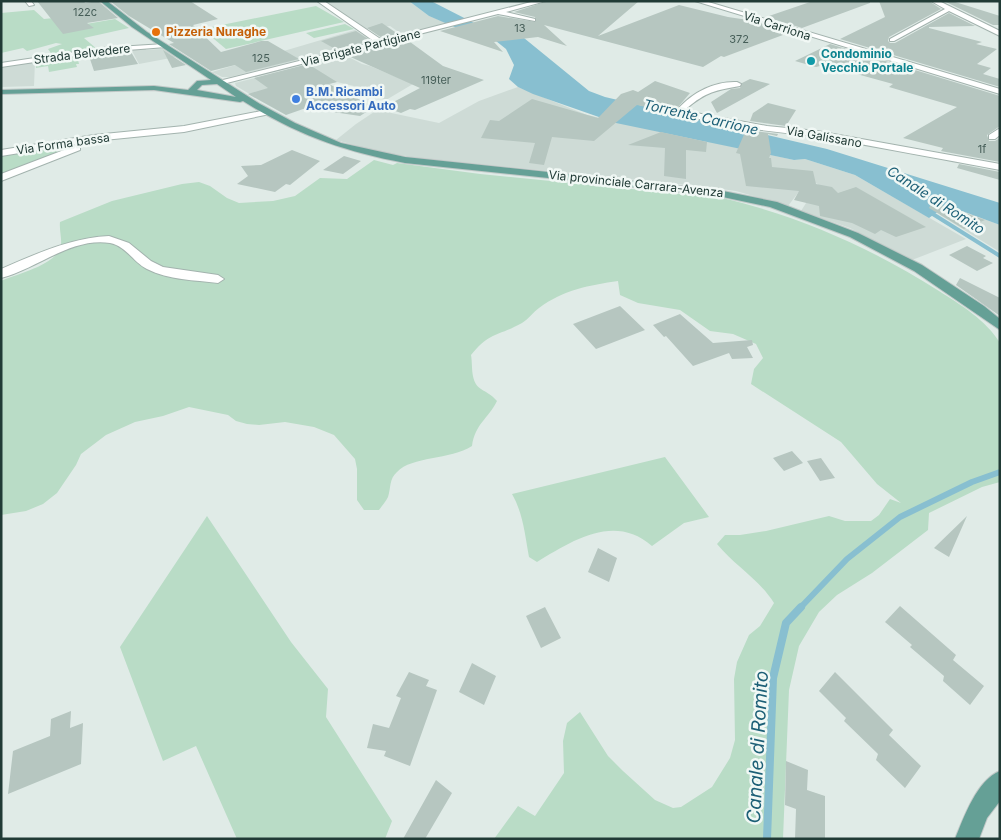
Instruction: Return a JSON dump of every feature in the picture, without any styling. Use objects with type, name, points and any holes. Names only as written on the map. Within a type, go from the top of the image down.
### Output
[{"type":"main road","name":"Via provinciale Carrara-Avenza","points":[[103,1],[119,15],[164,46],[252,103],[282,120],[337,144],[405,160],[718,193],[773,204],[854,235],[918,268],[980,309],[1000,326]]},
{"type":"main road","points":[[201,71],[197,90],[216,92],[222,88],[222,84]]},
{"type":"main road","name":"Via provinciale Carrara-Avenza","points":[[1,92],[154,88],[197,90],[252,103]]},
{"type":"main road","points":[[967,839],[979,810],[1000,782]]},
{"type":"street","points":[[320,1],[380,42]]},
{"type":"street","name":"Via Brigate Partigiane","points":[[222,84],[543,1]]},
{"type":"street","name":"Via Carriona","points":[[698,1],[1000,92]]},
{"type":"street","points":[[934,1],[1000,34]]},
{"type":"street","points":[[892,40],[949,9]]},
{"type":"street","name":"Via Brigate Partigiane","points":[[499,13],[533,20]]},
{"type":"street","points":[[968,18],[1000,25]]},
{"type":"street","name":"Strada Belvedere","points":[[1,65],[102,50],[164,46]]},
{"type":"street","name":"Via Galissano","points":[[737,84],[720,84],[682,109],[694,115],[767,129],[817,134],[1000,167]]},
{"type":"street","name":"Via Forma bassa","points":[[1,153],[184,128],[267,112]]},
{"type":"street","name":"Via Forma bassa","points":[[237,118],[282,120]]},
{"type":"street","name":"Via Forma bassa","points":[[1,178],[82,146],[124,136]]},
{"type":"street","points":[[1,274],[72,245],[106,240],[120,243],[152,266],[171,273],[218,279]]},
{"type":"shaded area","points":[[323,1],[409,1],[429,16],[447,23],[403,35],[390,26],[367,29]]},
{"type":"shaded area","points":[[355,30],[373,41],[230,77],[222,77],[212,72]]},
{"type":"shaded area","points":[[146,48],[146,50],[163,49],[176,57],[139,64],[131,49]]},
{"type":"shaded area","points":[[345,55],[362,64],[413,84],[386,100],[358,87],[337,82],[260,100],[236,86],[235,83]]},
{"type":"shaded area","points":[[35,61],[34,86],[1,87],[1,67]]},
{"type":"shaded area","points":[[518,87],[587,115],[794,160],[805,159],[855,175],[966,239],[912,260],[850,228],[801,211],[818,184],[807,181],[788,206],[736,191],[412,157],[376,151],[336,140],[377,110],[439,123],[479,101]]},
{"type":"shaded area","points":[[943,208],[962,211],[1000,225],[1000,252],[940,215]]},
{"type":"green space","points":[[316,6],[344,22],[226,49],[202,29]]},
{"type":"green space","points":[[34,10],[44,19],[54,18],[63,28],[115,19],[129,28],[84,38],[97,49],[53,56],[48,49],[62,44],[56,43],[27,51],[23,48],[1,53],[1,13]]},
{"type":"green space","points":[[345,24],[354,29],[314,38],[306,33]]},
{"type":"green space","points":[[85,54],[87,58],[78,60],[79,64],[76,64],[77,67],[49,72],[48,66],[36,68],[36,61]]},
{"type":"green space","points":[[85,141],[85,143],[1,176],[1,155]]},
{"type":"green space","points":[[374,160],[393,165],[397,163],[480,174],[722,198],[751,205],[808,224],[888,261],[964,308],[988,327],[1000,343],[1000,482],[982,487],[929,513],[928,530],[872,573],[837,595],[819,612],[799,646],[789,690],[783,839],[494,839],[518,806],[535,816],[564,773],[563,741],[567,723],[580,712],[608,756],[655,800],[673,808],[681,807],[712,787],[730,758],[735,740],[734,679],[737,662],[749,635],[760,626],[774,603],[768,594],[717,544],[725,535],[766,531],[829,516],[845,521],[871,521],[879,515],[890,499],[901,503],[877,484],[841,442],[751,384],[754,369],[763,358],[756,344],[733,334],[710,331],[680,310],[638,303],[620,295],[618,281],[587,287],[558,297],[539,308],[527,320],[489,338],[478,347],[471,355],[475,382],[477,386],[497,401],[476,432],[472,446],[453,454],[422,460],[404,467],[393,478],[388,497],[379,510],[364,510],[357,500],[357,469],[355,459],[334,435],[314,427],[285,422],[259,425],[247,424],[236,421],[228,415],[189,407],[163,416],[135,422],[106,435],[81,454],[76,465],[57,493],[43,504],[26,511],[1,515],[1,281],[42,265],[56,255],[61,246],[60,222],[112,201],[182,184],[199,182],[210,186],[227,198],[239,203],[273,201],[295,196],[320,178],[347,179]]},
{"type":"green space","points":[[665,457],[709,517],[684,523],[652,546],[638,536],[608,531],[579,539],[537,562],[529,557],[521,516],[512,494]]},
{"type":"green space","points":[[207,516],[291,642],[328,689],[326,717],[392,821],[385,839],[237,839],[196,746],[163,761],[120,647]]},
{"type":"water","points":[[409,1],[431,1],[474,23],[524,38],[589,91],[605,97],[827,149],[1000,203],[1000,225],[962,211],[943,208],[929,218],[855,175],[805,159],[794,160],[616,123],[533,94],[518,87],[509,79],[514,65],[506,49],[496,41],[429,16]]},
{"type":"building","points":[[37,1],[84,1],[85,3],[98,1],[118,18],[87,23],[94,28],[63,34]]},
{"type":"building","points":[[110,1],[190,1],[218,19],[193,25],[221,52],[261,41],[268,41],[299,59],[246,72],[235,65],[211,71],[169,44],[174,43],[129,16]]},
{"type":"building","points":[[548,1],[639,1],[598,36],[679,5],[728,17],[755,21],[791,32],[724,57],[721,56],[703,67],[544,25],[567,46],[538,37],[494,42],[503,52],[440,31],[498,16],[536,22],[535,17],[514,12]]},
{"type":"building","points":[[813,1],[870,1],[870,3],[802,28],[766,17]]},
{"type":"building","points":[[879,1],[929,1],[941,9],[889,37],[888,41],[890,43],[895,43],[949,13],[975,26],[929,28],[982,42],[976,44],[997,49],[977,64],[991,68],[983,74],[1000,79],[1000,87],[840,39],[885,17]]},
{"type":"building","points":[[944,1],[952,1],[1000,16],[1000,25],[993,25]]},
{"type":"building","points":[[382,23],[398,34],[382,38],[367,28]]},
{"type":"building","points":[[356,31],[371,41],[337,50],[321,41]]},
{"type":"building","points":[[406,39],[443,66],[484,80],[415,110],[410,109],[401,113],[384,107],[420,88],[346,55]]},
{"type":"building","points":[[830,44],[1000,96],[1000,126],[987,135],[989,141],[995,141],[1000,138],[1000,162],[941,151],[943,148],[903,138],[957,107],[889,87],[893,84],[824,65],[816,67],[795,61]]},
{"type":"building","points":[[163,50],[186,65],[172,68]]},
{"type":"building","points":[[131,52],[138,64],[94,71],[89,56]]},
{"type":"building","points":[[308,64],[337,82],[329,84],[374,107],[360,116],[306,108],[286,115],[248,94],[268,88],[254,78]]},
{"type":"building","points":[[750,79],[770,84],[717,113],[711,102],[731,89],[740,88],[742,83]]},
{"type":"building","points":[[655,81],[690,93],[673,113],[637,105],[594,141],[552,137],[544,165],[529,163],[535,143],[481,138],[490,120],[499,121],[532,99],[598,118],[621,94],[633,90],[638,92]]},
{"type":"building","points":[[768,103],[796,110],[786,126],[750,121],[753,113]]},
{"type":"building","points":[[746,130],[778,134],[777,136],[768,134],[771,153],[769,158],[771,158],[772,167],[813,171],[816,184],[832,187],[838,193],[856,187],[926,227],[896,237],[881,230],[875,234],[852,223],[820,216],[819,206],[794,200],[799,191],[746,186],[740,154],[736,153]]},
{"type":"building","points":[[661,132],[707,142],[706,152],[686,150],[686,179],[664,176],[665,148],[628,145]]},
{"type":"building","points":[[292,150],[320,161],[290,185],[286,184],[275,192],[237,184],[248,176],[241,166],[261,165]]},
{"type":"building","points":[[344,156],[361,161],[343,174],[323,170]]},
{"type":"building","points":[[959,164],[1000,172],[1000,180],[957,168]]},
{"type":"building","points":[[932,202],[985,220],[964,229],[929,208]]},
{"type":"building","points":[[967,246],[986,256],[983,258],[993,263],[977,271],[949,255]]},
{"type":"building","points":[[960,278],[1000,298],[1000,316],[956,285]]},
{"type":"building","points":[[620,306],[645,330],[596,349],[573,324]]},
{"type":"building","points":[[680,314],[713,343],[752,340],[753,345],[747,347],[753,358],[732,359],[729,353],[693,366],[666,336],[664,337],[653,325]]},
{"type":"building","points":[[792,451],[803,463],[784,471],[773,458]]},
{"type":"building","points":[[821,458],[835,478],[820,481],[807,461]]},
{"type":"building","points":[[967,516],[949,557],[934,548]]},
{"type":"building","points":[[598,548],[617,558],[609,582],[588,572]]},
{"type":"building","points":[[900,606],[956,655],[953,660],[984,686],[970,705],[943,681],[944,676],[910,647],[912,645],[885,622]]},
{"type":"building","points":[[545,607],[561,638],[541,648],[526,616]]},
{"type":"building","points":[[472,663],[496,676],[484,705],[459,692]]},
{"type":"building","points":[[409,672],[429,680],[426,686],[437,690],[410,766],[384,756],[386,751],[367,748],[373,724],[389,728],[401,698],[396,696]]},
{"type":"building","points":[[835,672],[893,730],[889,735],[921,766],[905,788],[876,760],[878,754],[844,721],[846,718],[819,691]]},
{"type":"building","points":[[71,711],[70,728],[83,723],[81,764],[8,794],[13,751],[50,736],[51,719]]},
{"type":"building","points":[[786,761],[808,770],[807,790],[825,796],[825,839],[795,839],[796,809],[785,805]]},
{"type":"building","points":[[436,780],[452,793],[425,839],[403,839]]},
{"type":"waterway","name":"Canale di Romito","points":[[928,211],[1000,256]]},
{"type":"waterway","name":"Canale di Romito","points":[[800,608],[847,559],[900,517],[972,482],[1000,472]]},
{"type":"waterway","name":"Canale di Romito","points":[[767,839],[773,678],[786,623],[801,607]]},
{"type":"place","name":"Pizzeria Nuraghe","points":[[156,32]]},
{"type":"place","name":"Condominio Vecchio Portale","points":[[811,61]]},
{"type":"place","name":"B.M. Ricambi Accessori Auto","points":[[296,99]]},
{"type":"water label","name":"Torrente Carrione","points":[[701,117]]}]
